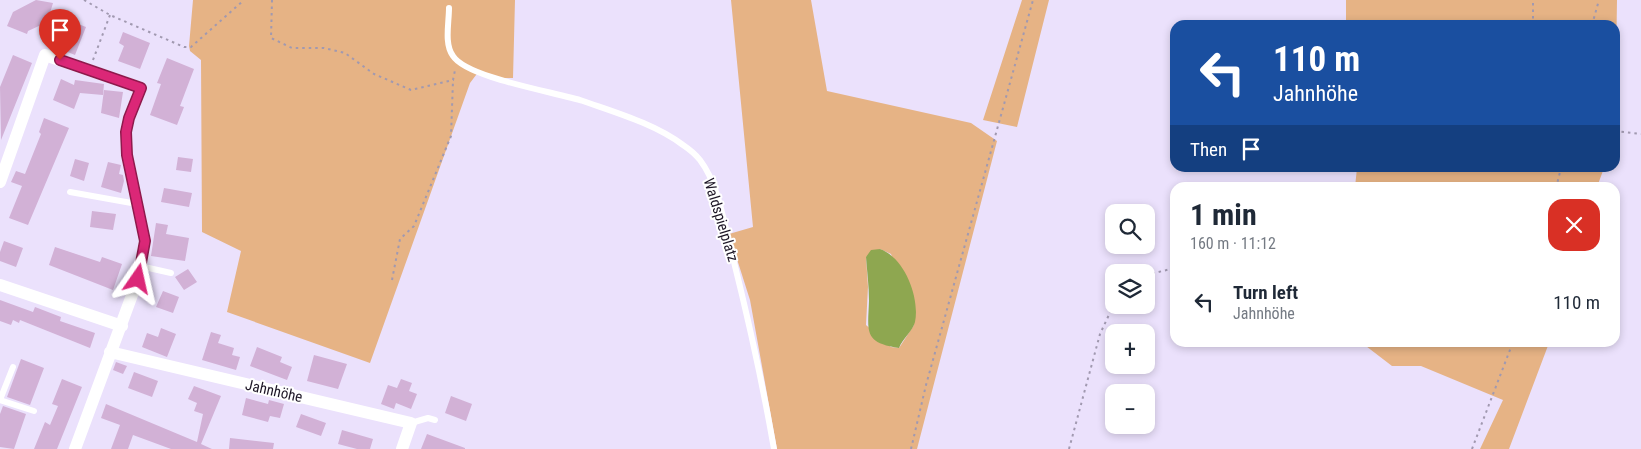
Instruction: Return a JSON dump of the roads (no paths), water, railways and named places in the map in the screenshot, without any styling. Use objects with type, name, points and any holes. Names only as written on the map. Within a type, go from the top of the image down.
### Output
[{"type":"street","points":[[0,182],[45,55],[141,88],[129,118],[126,132],[127,155],[145,241],[140,266],[122,326],[110,352],[75,449]]},
{"type":"street","points":[[0,285],[122,326]]},
{"type":"street","name":"Jahnhöhe","points":[[110,352],[411,423]]},
{"type":"street","points":[[402,449],[411,423]]},
{"type":"lane","name":"Waldspielplatz","points":[[449,8],[448,47],[457,62],[496,80],[537,88],[640,122],[666,134],[700,160],[718,199],[758,360],[774,449]]},
{"type":"lane","points":[[70,192],[137,204]]},
{"type":"lane","points":[[140,266],[171,273]]},
{"type":"lane","points":[[13,367],[0,400],[34,411]]},
{"type":"lane","points":[[411,423],[428,418],[435,420]]}]
